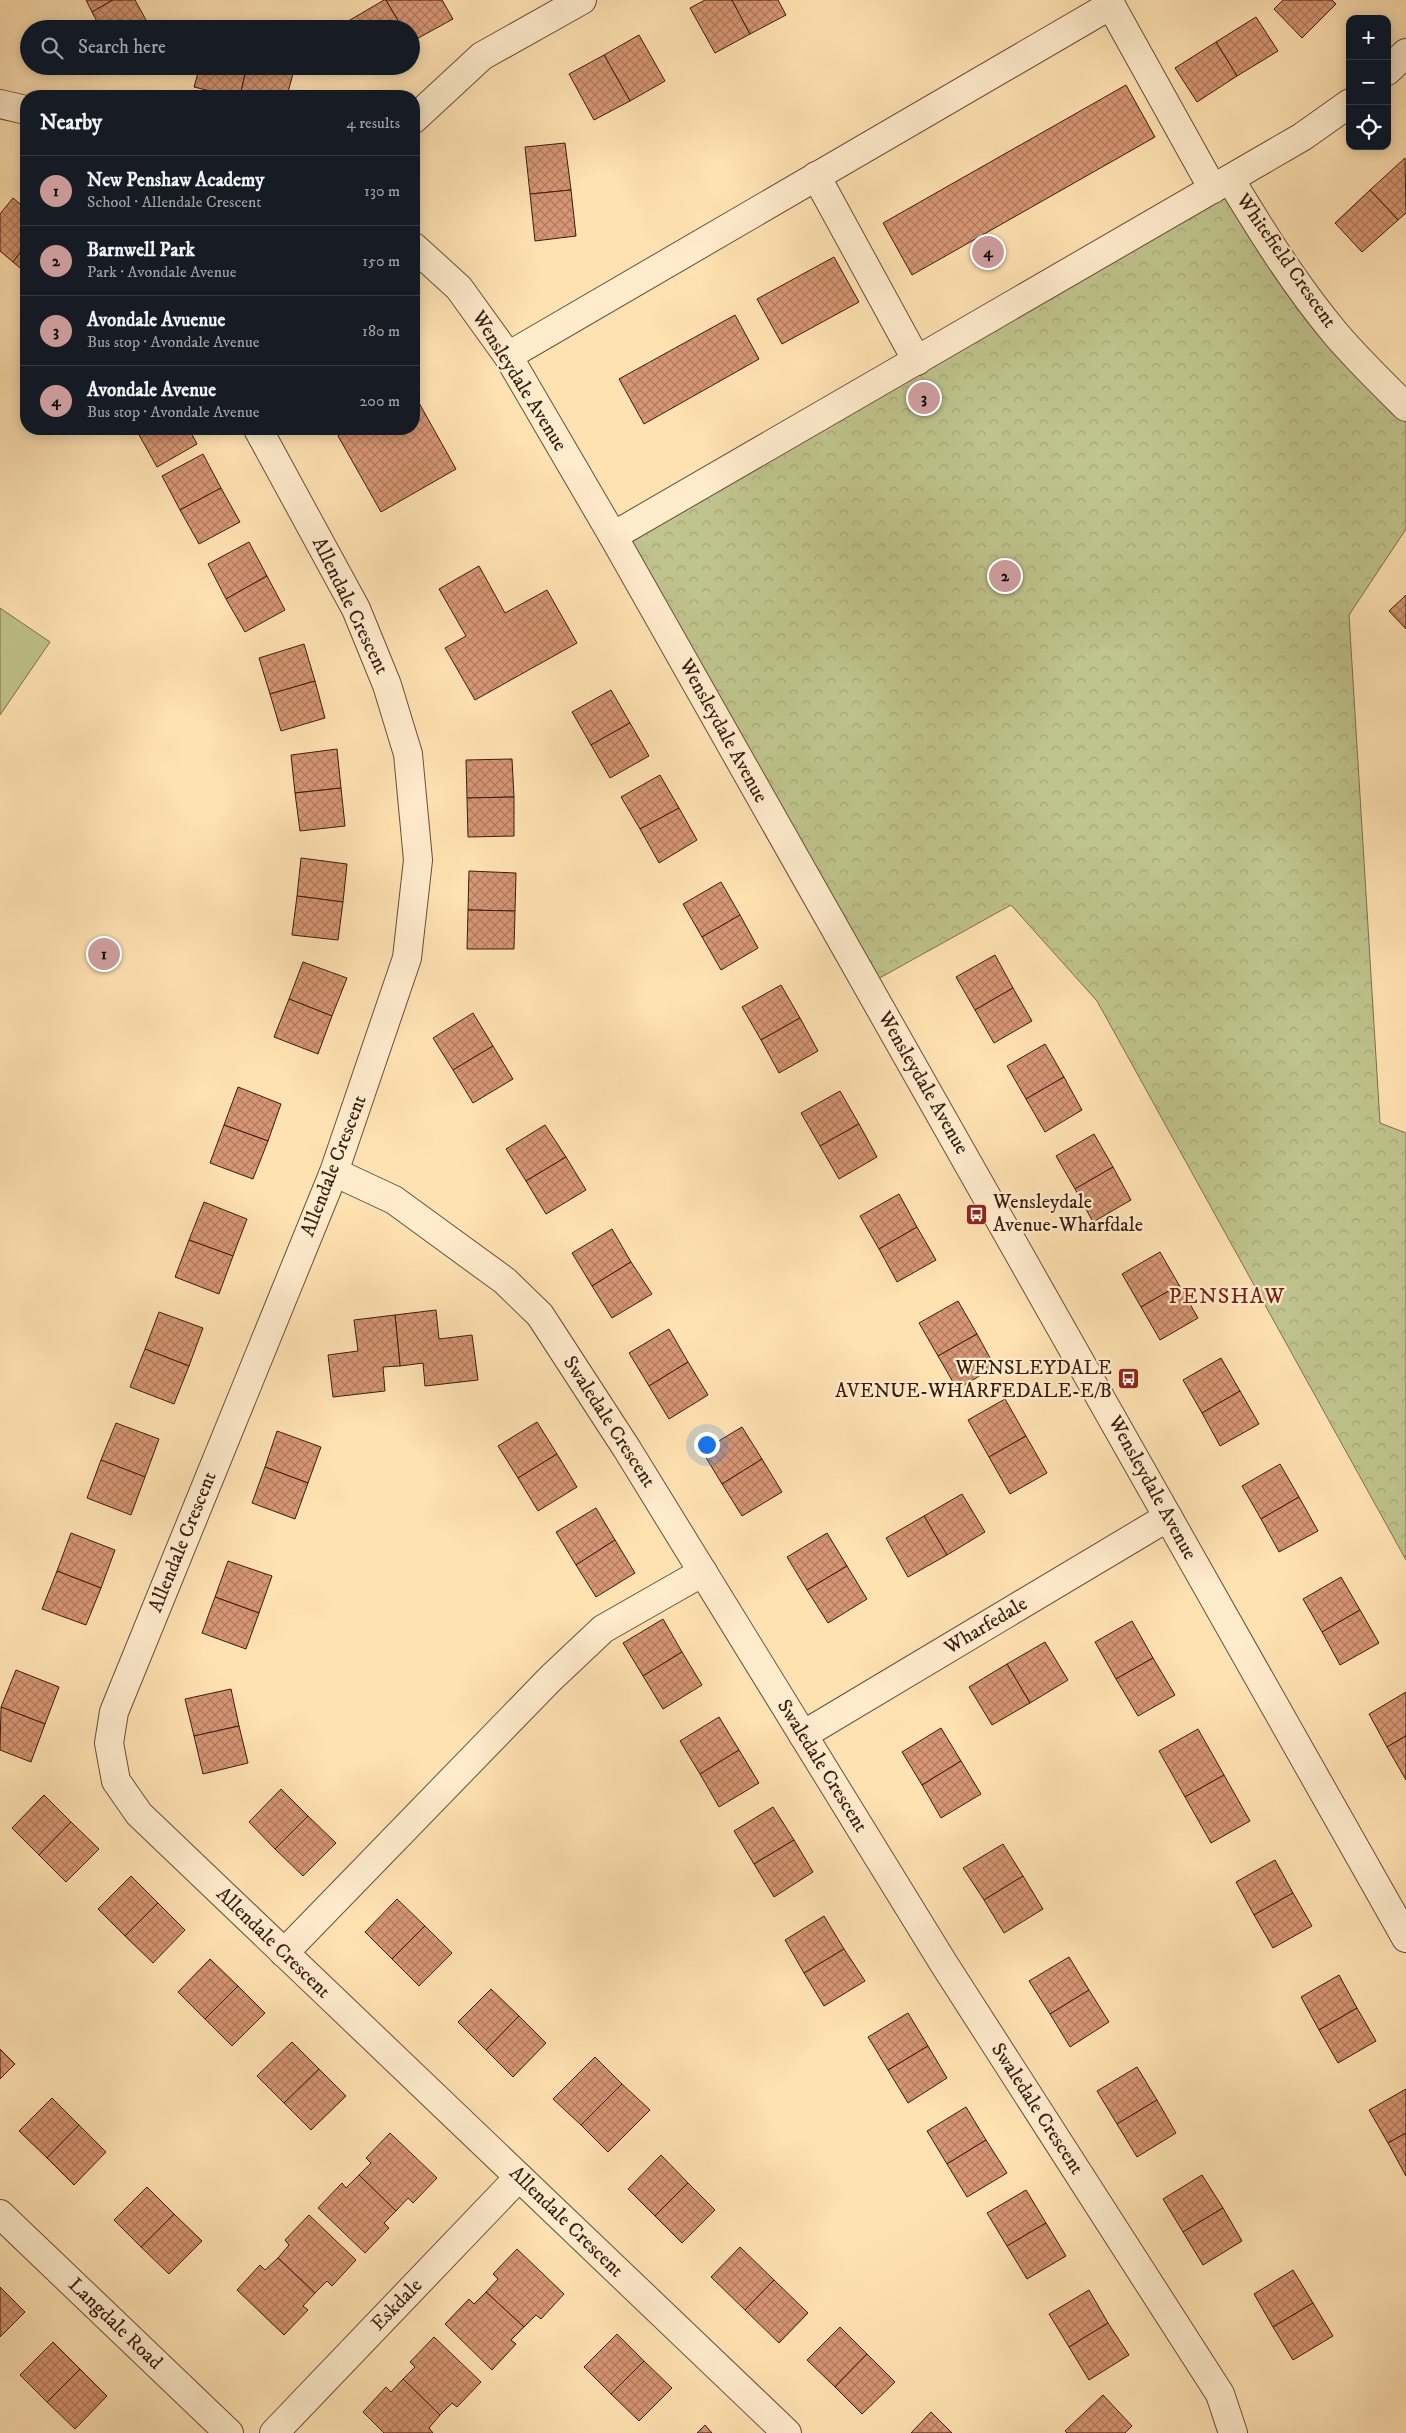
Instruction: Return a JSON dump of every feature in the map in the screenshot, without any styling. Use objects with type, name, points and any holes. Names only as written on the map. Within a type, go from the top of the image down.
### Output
[{"type":"street","points":[[420,113],[482,56],[582,0]]},
{"type":"street","points":[[508,356],[1109,3]]},
{"type":"street","name":"Whitefield Crescent","points":[[1109,3],[1222,184],[1268,241],[1298,285],[1335,333],[1406,407]]},
{"type":"street","points":[[1391,68],[1406,53]]},
{"type":"street","points":[[0,104],[20,109]]},
{"type":"street","points":[[613,536],[1222,184],[1302,137],[1347,105]]},
{"type":"street","points":[[816,176],[916,361]]},
{"type":"street","name":"Wensleydale Avenue","points":[[420,252],[459,288],[508,356],[613,536],[1406,1938]]},
{"type":"street","name":"Allendale Crescent","points":[[261,435],[356,609],[388,685],[408,754],[418,860],[407,958],[334,1172],[114,1712],[109,1742],[116,1781],[140,1814],[787,2433]]},
{"type":"street","name":"Swaledale Crescent","points":[[334,1172],[394,1200],[505,1281],[540,1315],[627,1449],[944,1964],[1220,2394],[1233,2433]]},
{"type":"street","name":"Wharfedale","points":[[803,1735],[1168,1517]]},
{"type":"street","points":[[284,1953],[550,1679],[603,1629],[703,1572]]},
{"type":"street","name":"Eskdale","points":[[274,2433],[519,2178]]},
{"type":"street","name":"Langdale Road","points":[[0,2214],[229,2433]]},
{"type":"green space","points":[[1230,179],[1406,407],[1406,529],[1349,615],[1380,1123],[1406,1133],[1406,1560],[1097,1001],[1011,905],[867,985],[613,536]]},
{"type":"green space","points":[[0,608],[50,642],[0,715]]},
{"type":"building","points":[[86,0],[113,0],[92,12]]},
{"type":"building","points":[[113,0],[135,0],[146,20],[96,20],[92,12]]},
{"type":"building","points":[[386,0],[398,20],[350,20]]},
{"type":"building","points":[[386,0],[442,0],[453,19],[420,37],[420,20],[398,20]]},
{"type":"building","points":[[705,0],[732,0],[750,34],[715,53],[690,8]]},
{"type":"building","points":[[732,0],[778,0],[786,15],[750,34]]},
{"type":"building","points":[[1283,0],[1332,0],[1336,4],[1302,38],[1274,9]]},
{"type":"building","points":[[1256,17],[1278,51],[1237,76],[1216,42]]},
{"type":"building","points":[[639,35],[665,81],[630,101],[604,55]]},
{"type":"building","points":[[1216,42],[1237,76],[1197,102],[1175,68]]},
{"type":"building","points":[[604,55],[630,101],[594,120],[569,74]]},
{"type":"building","points":[[197,75],[245,75],[241,90],[206,90],[194,87]]},
{"type":"building","points":[[245,75],[293,75],[289,90],[241,90]]},
{"type":"building","points":[[1126,85],[1155,137],[912,275],[883,223]]},
{"type":"building","points":[[565,143],[571,190],[530,194],[525,147]]},
{"type":"building","points":[[1405,158],[1406,213],[1398,220],[1370,190]]},
{"type":"building","points":[[571,190],[576,236],[535,241],[530,194]]},
{"type":"building","points":[[1370,190],[1398,220],[1362,252],[1335,223]]},
{"type":"building","points":[[13,198],[20,204],[20,253],[13,262],[0,251],[0,214]]},
{"type":"building","points":[[20,253],[20,268],[13,262]]},
{"type":"building","points":[[834,257],[859,302],[782,344],[757,299]]},
{"type":"building","points":[[735,315],[759,359],[644,424],[619,379]]},
{"type":"building","points":[[420,405],[456,469],[381,512],[338,436],[420,435]]},
{"type":"building","points":[[139,435],[192,435],[197,444],[157,467]]},
{"type":"building","points":[[203,454],[221,488],[180,510],[162,476]]},
{"type":"building","points":[[221,488],[240,522],[199,544],[180,510]]},
{"type":"building","points":[[249,542],[267,576],[226,599],[208,564]]},
{"type":"building","points":[[479,566],[505,613],[547,590],[577,643],[475,700],[445,648],[466,636],[439,589]]},
{"type":"building","points":[[267,576],[285,610],[245,632],[226,599]]},
{"type":"building","points":[[1406,595],[1406,629],[1389,611]]},
{"type":"building","points":[[304,644],[315,681],[270,694],[259,658]]},
{"type":"building","points":[[315,681],[325,718],[281,731],[270,694]]},
{"type":"building","points":[[611,690],[630,723],[591,745],[572,712]]},
{"type":"building","points":[[630,723],[649,756],[610,778],[591,745]]},
{"type":"building","points":[[337,749],[341,788],[295,793],[291,755]]},
{"type":"building","points":[[512,759],[514,797],[467,798],[466,760]]},
{"type":"building","points":[[660,775],[679,808],[640,829],[621,797]]},
{"type":"building","points":[[341,788],[345,826],[300,831],[295,793]]},
{"type":"building","points":[[514,797],[514,836],[468,837],[467,798]]},
{"type":"building","points":[[679,808],[697,840],[659,863],[640,829]]},
{"type":"building","points":[[301,858],[347,864],[343,902],[297,896]]},
{"type":"building","points":[[469,871],[516,873],[515,911],[468,910]]},
{"type":"building","points":[[721,882],[740,915],[702,937],[683,904]]},
{"type":"building","points":[[297,896],[343,902],[338,940],[292,935]]},
{"type":"building","points":[[468,910],[515,911],[514,949],[467,949]]},
{"type":"building","points":[[740,915],[758,948],[721,970],[702,937]]},
{"type":"building","points":[[995,955],[1013,988],[975,1010],[956,977]]},
{"type":"building","points":[[303,962],[347,978],[332,1016],[289,999]]},
{"type":"building","points":[[781,985],[800,1018],[761,1040],[742,1007]]},
{"type":"building","points":[[1013,988],[1032,1021],[994,1043],[975,1010]]},
{"type":"building","points":[[289,999],[332,1016],[318,1054],[274,1037]]},
{"type":"building","points":[[473,1013],[493,1046],[453,1070],[433,1038]]},
{"type":"building","points":[[800,1018],[818,1051],[779,1073],[761,1040]]},
{"type":"building","points":[[1045,1044],[1064,1077],[1026,1099],[1007,1066]]},
{"type":"building","points":[[493,1046],[513,1079],[473,1103],[453,1070]]},
{"type":"building","points":[[1064,1077],[1082,1110],[1045,1132],[1026,1099]]},
{"type":"building","points":[[238,1087],[281,1104],[268,1141],[224,1125]]},
{"type":"building","points":[[840,1091],[859,1124],[820,1146],[801,1113]]},
{"type":"building","points":[[859,1124],[877,1157],[839,1179],[820,1146]]},
{"type":"building","points":[[224,1125],[268,1141],[253,1179],[210,1163]]},
{"type":"building","points":[[545,1125],[566,1157],[526,1181],[506,1149]]},
{"type":"building","points":[[1094,1134],[1113,1167],[1075,1189],[1056,1156]]},
{"type":"building","points":[[566,1157],[586,1190],[546,1214],[526,1181]]},
{"type":"building","points":[[1113,1167],[1131,1200],[1093,1222],[1075,1189]]},
{"type":"building","points":[[899,1194],[917,1227],[879,1249],[860,1216]]},
{"type":"building","points":[[204,1202],[247,1219],[233,1256],[189,1240]]},
{"type":"building","points":[[917,1227],[936,1260],[897,1282],[879,1249]]},
{"type":"building","points":[[612,1229],[631,1262],[592,1286],[572,1253]]},
{"type":"building","points":[[189,1240],[233,1256],[219,1294],[175,1277]]},
{"type":"building","points":[[1160,1252],[1179,1285],[1141,1307],[1122,1274]]},
{"type":"building","points":[[631,1262],[652,1294],[612,1318],[592,1286]]},
{"type":"building","points":[[1179,1285],[1198,1318],[1160,1340],[1141,1307]]},
{"type":"building","points":[[958,1301],[977,1334],[938,1356],[919,1323]]},
{"type":"building","points":[[436,1310],[439,1339],[472,1335],[478,1380],[425,1386],[423,1363],[400,1366],[395,1315]]},
{"type":"building","points":[[159,1312],[203,1328],[189,1366],[145,1349]]},
{"type":"building","points":[[395,1315],[400,1366],[383,1367],[385,1391],[333,1397],[328,1355],[358,1351],[354,1320]]},
{"type":"building","points":[[669,1329],[688,1362],[649,1386],[629,1353]]},
{"type":"building","points":[[977,1334],[995,1367],[957,1389],[938,1356]]},
{"type":"building","points":[[145,1349],[189,1366],[174,1404],[130,1387]]},
{"type":"building","points":[[1221,1358],[1240,1391],[1202,1413],[1183,1380]]},
{"type":"building","points":[[688,1362],[708,1395],[669,1419],[649,1386]]},
{"type":"building","points":[[1240,1391],[1259,1424],[1220,1446],[1202,1413]]},
{"type":"building","points":[[1005,1399],[1026,1436],[989,1457],[968,1420]]},
{"type":"building","points":[[537,1422],[557,1454],[518,1478],[498,1446]]},
{"type":"building","points":[[116,1423],[159,1439],[145,1477],[101,1460]]},
{"type":"building","points":[[742,1427],[762,1459],[722,1484],[702,1451]]},
{"type":"building","points":[[277,1431],[321,1447],[308,1483],[265,1467]]},
{"type":"building","points":[[1026,1436],[1047,1473],[1010,1494],[989,1457]]},
{"type":"building","points":[[557,1454],[577,1487],[538,1511],[518,1478]]},
{"type":"building","points":[[762,1459],[782,1492],[742,1516],[722,1484]]},
{"type":"building","points":[[101,1460],[145,1477],[131,1515],[87,1498]]},
{"type":"building","points":[[1280,1464],[1299,1497],[1261,1519],[1242,1486]]},
{"type":"building","points":[[265,1467],[308,1483],[295,1519],[252,1503]]},
{"type":"building","points":[[962,1494],[985,1532],[947,1555],[924,1516]]},
{"type":"building","points":[[1299,1497],[1318,1531],[1279,1552],[1261,1519]]},
{"type":"building","points":[[596,1508],[615,1540],[576,1565],[556,1532]]},
{"type":"building","points":[[924,1516],[947,1555],[908,1577],[886,1538]]},
{"type":"building","points":[[71,1533],[115,1550],[101,1588],[57,1571]]},
{"type":"building","points":[[827,1533],[847,1566],[807,1590],[787,1557]]},
{"type":"building","points":[[615,1540],[635,1573],[596,1597],[576,1565]]},
{"type":"building","points":[[228,1561],[272,1576],[259,1613],[215,1597]]},
{"type":"building","points":[[847,1566],[867,1599],[828,1623],[807,1590]]},
{"type":"building","points":[[57,1571],[101,1588],[86,1625],[42,1609]]},
{"type":"building","points":[[1341,1577],[1360,1610],[1322,1632],[1303,1599]]},
{"type":"building","points":[[215,1597],[259,1613],[246,1649],[202,1633]]},
{"type":"building","points":[[1360,1610],[1379,1643],[1340,1665],[1322,1632]]},
{"type":"building","points":[[663,1619],[682,1652],[643,1676],[623,1643]]},
{"type":"building","points":[[1132,1621],[1153,1658],[1116,1679],[1095,1642]]},
{"type":"building","points":[[1045,1642],[1068,1680],[1030,1703],[1007,1664]]},
{"type":"building","points":[[682,1652],[702,1685],[663,1709],[643,1676]]},
{"type":"building","points":[[1153,1658],[1175,1695],[1138,1716],[1116,1679]]},
{"type":"building","points":[[1007,1664],[1030,1703],[992,1725],[969,1687]]},
{"type":"building","points":[[16,1670],[59,1687],[45,1724],[1,1707]]},
{"type":"building","points":[[231,1689],[239,1726],[194,1736],[185,1699]]},
{"type":"building","points":[[1406,1692],[1406,1736],[1387,1747],[1369,1714]]},
{"type":"building","points":[[1,1707],[45,1724],[31,1762],[0,1750]]},
{"type":"building","points":[[719,1717],[739,1750],[700,1774],[680,1741]]},
{"type":"building","points":[[239,1726],[248,1763],[203,1774],[194,1736]]},
{"type":"building","points":[[941,1728],[961,1761],[922,1785],[902,1752]]},
{"type":"building","points":[[1198,1729],[1224,1775],[1185,1797],[1159,1751]]},
{"type":"building","points":[[1406,1736],[1406,1780],[1387,1747]]},
{"type":"building","points":[[739,1750],[759,1783],[719,1807],[700,1774]]},
{"type":"building","points":[[961,1761],[981,1794],[941,1818],[922,1785]]},
{"type":"building","points":[[1224,1775],[1250,1821],[1211,1843],[1185,1797]]},
{"type":"building","points":[[281,1789],[308,1816],[275,1849],[249,1822]]},
{"type":"building","points":[[44,1795],[71,1822],[39,1855],[12,1828]]},
{"type":"building","points":[[773,1807],[794,1840],[754,1864],[734,1831]]},
{"type":"building","points":[[308,1816],[336,1843],[303,1876],[275,1849]]},
{"type":"building","points":[[71,1822],[99,1849],[66,1882],[39,1855]]},
{"type":"building","points":[[794,1840],[813,1872],[774,1897],[754,1864]]},
{"type":"building","points":[[1003,1844],[1023,1876],[984,1900],[963,1868]]},
{"type":"building","points":[[1275,1860],[1293,1893],[1254,1915],[1236,1882]]},
{"type":"building","points":[[131,1876],[158,1903],[125,1936],[98,1909]]},
{"type":"building","points":[[1023,1876],[1043,1909],[1004,1933],[984,1900]]},
{"type":"building","points":[[1293,1893],[1312,1926],[1273,1948],[1254,1915]]},
{"type":"building","points":[[397,1899],[425,1926],[392,1959],[365,1932]]},
{"type":"building","points":[[158,1903],[185,1930],[153,1963],[125,1936]]},
{"type":"building","points":[[824,1916],[844,1949],[804,1973],[785,1940]]},
{"type":"building","points":[[425,1926],[452,1953],[419,1986],[392,1959]]},
{"type":"building","points":[[844,1949],[865,1981],[824,2006],[804,1973]]},
{"type":"building","points":[[1069,1957],[1089,1990],[1050,2014],[1029,1981]]},
{"type":"building","points":[[210,1959],[238,1986],[205,2019],[178,1992]]},
{"type":"building","points":[[1339,1975],[1357,2008],[1319,2030],[1301,1997]]},
{"type":"building","points":[[238,1986],[265,2013],[232,2046],[205,2019]]},
{"type":"building","points":[[491,1989],[519,2016],[486,2050],[458,2022]]},
{"type":"building","points":[[1089,1990],[1109,2022],[1070,2047],[1050,2014]]},
{"type":"building","points":[[1357,2008],[1376,2041],[1338,2063],[1319,2030]]},
{"type":"building","points":[[908,2013],[928,2046],[888,2070],[868,2037]]},
{"type":"building","points":[[519,2016],[546,2043],[513,2077],[486,2050]]},
{"type":"building","points":[[292,2042],[319,2069],[284,2103],[257,2076]]},
{"type":"building","points":[[928,2046],[947,2078],[908,2103],[888,2070]]},
{"type":"building","points":[[0,2049],[15,2064],[0,2079]]},
{"type":"building","points":[[595,2057],[622,2084],[581,2125],[553,2099]]},
{"type":"building","points":[[1137,2067],[1157,2100],[1117,2124],[1097,2091]]},
{"type":"building","points":[[319,2069],[346,2096],[311,2130],[284,2103]]},
{"type":"building","points":[[622,2084],[650,2110],[608,2152],[581,2125]]},
{"type":"building","points":[[1406,2089],[1406,2133],[1388,2143],[1369,2110]]},
{"type":"building","points":[[52,2098],[79,2125],[47,2158],[19,2131]]},
{"type":"building","points":[[1157,2100],[1176,2133],[1137,2157],[1117,2124]]},
{"type":"building","points":[[966,2107],[986,2140],[947,2164],[927,2131]]},
{"type":"building","points":[[79,2125],[106,2152],[74,2185],[47,2158]]},
{"type":"building","points":[[390,2133],[437,2178],[413,2203],[408,2198],[396,2211],[359,2175],[371,2163],[366,2158]]},
{"type":"building","points":[[1406,2133],[1406,2176],[1388,2143]]},
{"type":"building","points":[[986,2140],[1007,2173],[967,2197],[947,2164]]},
{"type":"building","points":[[661,2155],[688,2183],[655,2216],[628,2189]]},
{"type":"building","points":[[359,2175],[396,2211],[384,2223],[389,2228],[365,2253],[318,2208],[342,2183],[346,2188]]},
{"type":"building","points":[[1202,2175],[1223,2208],[1183,2232],[1163,2199]]},
{"type":"building","points":[[688,2183],[715,2210],[682,2243],[655,2216]]},
{"type":"building","points":[[147,2187],[174,2214],[141,2247],[114,2220]]},
{"type":"building","points":[[1026,2190],[1046,2223],[1007,2246],[987,2213]]},
{"type":"building","points":[[1223,2208],[1242,2241],[1203,2265],[1183,2232]]},
{"type":"building","points":[[174,2214],[202,2241],[169,2274],[141,2247]]},
{"type":"building","points":[[309,2215],[356,2260],[332,2286],[327,2281],[315,2293],[278,2258],[289,2245],[285,2240]]},
{"type":"building","points":[[1046,2223],[1066,2256],[1027,2279],[1007,2246]]},
{"type":"building","points":[[740,2247],[774,2280],[745,2310],[711,2277]]},
{"type":"building","points":[[517,2249],[564,2294],[541,2319],[536,2315],[524,2327],[486,2292],[498,2279],[493,2274]]},
{"type":"building","points":[[278,2258],[315,2293],[303,2306],[308,2310],[284,2335],[237,2290],[260,2265],[265,2270]]},
{"type":"building","points":[[1293,2270],[1313,2303],[1273,2327],[1254,2294]]},
{"type":"building","points":[[774,2280],[808,2313],[779,2343],[745,2310]]},
{"type":"building","points":[[0,2287],[25,2312],[0,2337]]},
{"type":"building","points":[[1089,2290],[1108,2323],[1069,2347],[1049,2314]]},
{"type":"building","points":[[486,2292],[524,2327],[511,2340],[516,2344],[492,2370],[445,2324],[469,2299],[474,2304]]},
{"type":"building","points":[[1313,2303],[1333,2336],[1293,2360],[1273,2327]]},
{"type":"building","points":[[1108,2323],[1129,2355],[1089,2380],[1069,2347]]},
{"type":"building","points":[[840,2327],[867,2354],[835,2387],[807,2360]]},
{"type":"building","points":[[617,2334],[644,2361],[611,2394],[584,2367]]},
{"type":"building","points":[[434,2337],[481,2382],[457,2407],[452,2403],[440,2415],[403,2379],[415,2367],[410,2362]]},
{"type":"building","points":[[53,2342],[80,2369],[47,2402],[20,2375]]},
{"type":"building","points":[[867,2354],[895,2382],[862,2414],[835,2387]]},
{"type":"building","points":[[644,2361],[672,2388],[639,2421],[611,2394]]},
{"type":"building","points":[[80,2369],[107,2396],[75,2429],[47,2402]]},
{"type":"building","points":[[403,2379],[440,2415],[429,2428],[433,2433],[384,2433],[363,2412],[386,2387],[391,2392]]},
{"type":"building","points":[[1103,2395],[1132,2426],[1125,2433],[1067,2433],[1065,2431]]},
{"type":"building","points":[[931,2412],[952,2433],[911,2433]]},
{"type":"building","points":[[705,2425],[712,2433],[697,2433]]},
{"type":"place","name":"Avondale Avenue","points":[[988,252]]},
{"type":"place","name":"Avondale Avuenue","points":[[924,398]]},
{"type":"place","name":"Barnwell Park","points":[[1005,576]]},
{"type":"place","name":"New Penshaw Academy","points":[[104,954]]},
{"type":"place","name":"Wensleydale Avenue-Wharfdale","points":[[977,1214]]},
{"type":"place","name":"WENSLEYDALE AVENUE-WHARFEDALE-E/B","points":[[1128,1379]]},
{"type":"district","name":"PENSHAW","points":[[1227,1296]]}]
